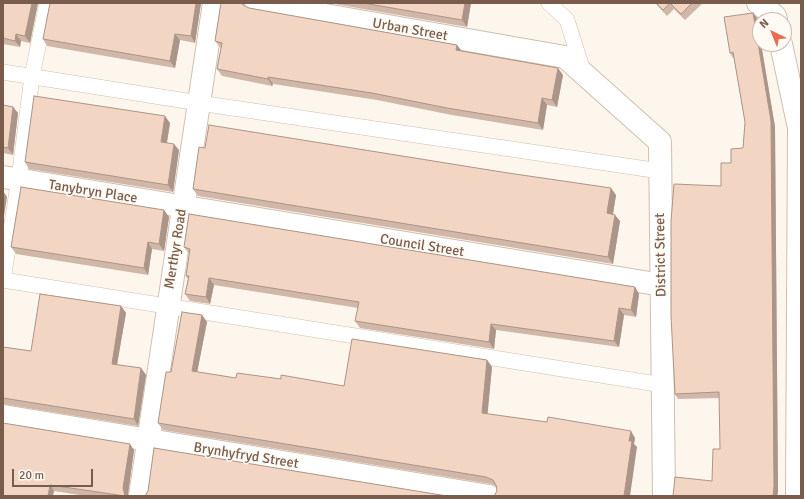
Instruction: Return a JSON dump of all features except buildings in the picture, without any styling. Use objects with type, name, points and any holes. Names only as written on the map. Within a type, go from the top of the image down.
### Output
[{"type":"street","name":"Merthyr Road","points":[[140,496],[147,440],[214,3]]},
{"type":"street","name":"Urban Street","points":[[256,3],[565,57]]},
{"type":"street","points":[[758,3],[770,12]]},
{"type":"street","points":[[783,52],[800,128],[797,496]]},
{"type":"street","name":"District Street","points":[[565,57],[660,142],[664,496]]},
{"type":"street","name":"Tanybryn Place","points":[[11,178],[183,206]]},
{"type":"street","name":"Council Street","points":[[183,206],[662,285]]},
{"type":"street","name":"Brynhyfryd Street","points":[[3,416],[489,496]]},
{"type":"lane","points":[[47,3],[11,178],[3,280],[663,385]]},
{"type":"lane","points":[[549,3],[567,20],[585,75]]},
{"type":"lane","points":[[3,72],[199,103],[660,171]]}]
